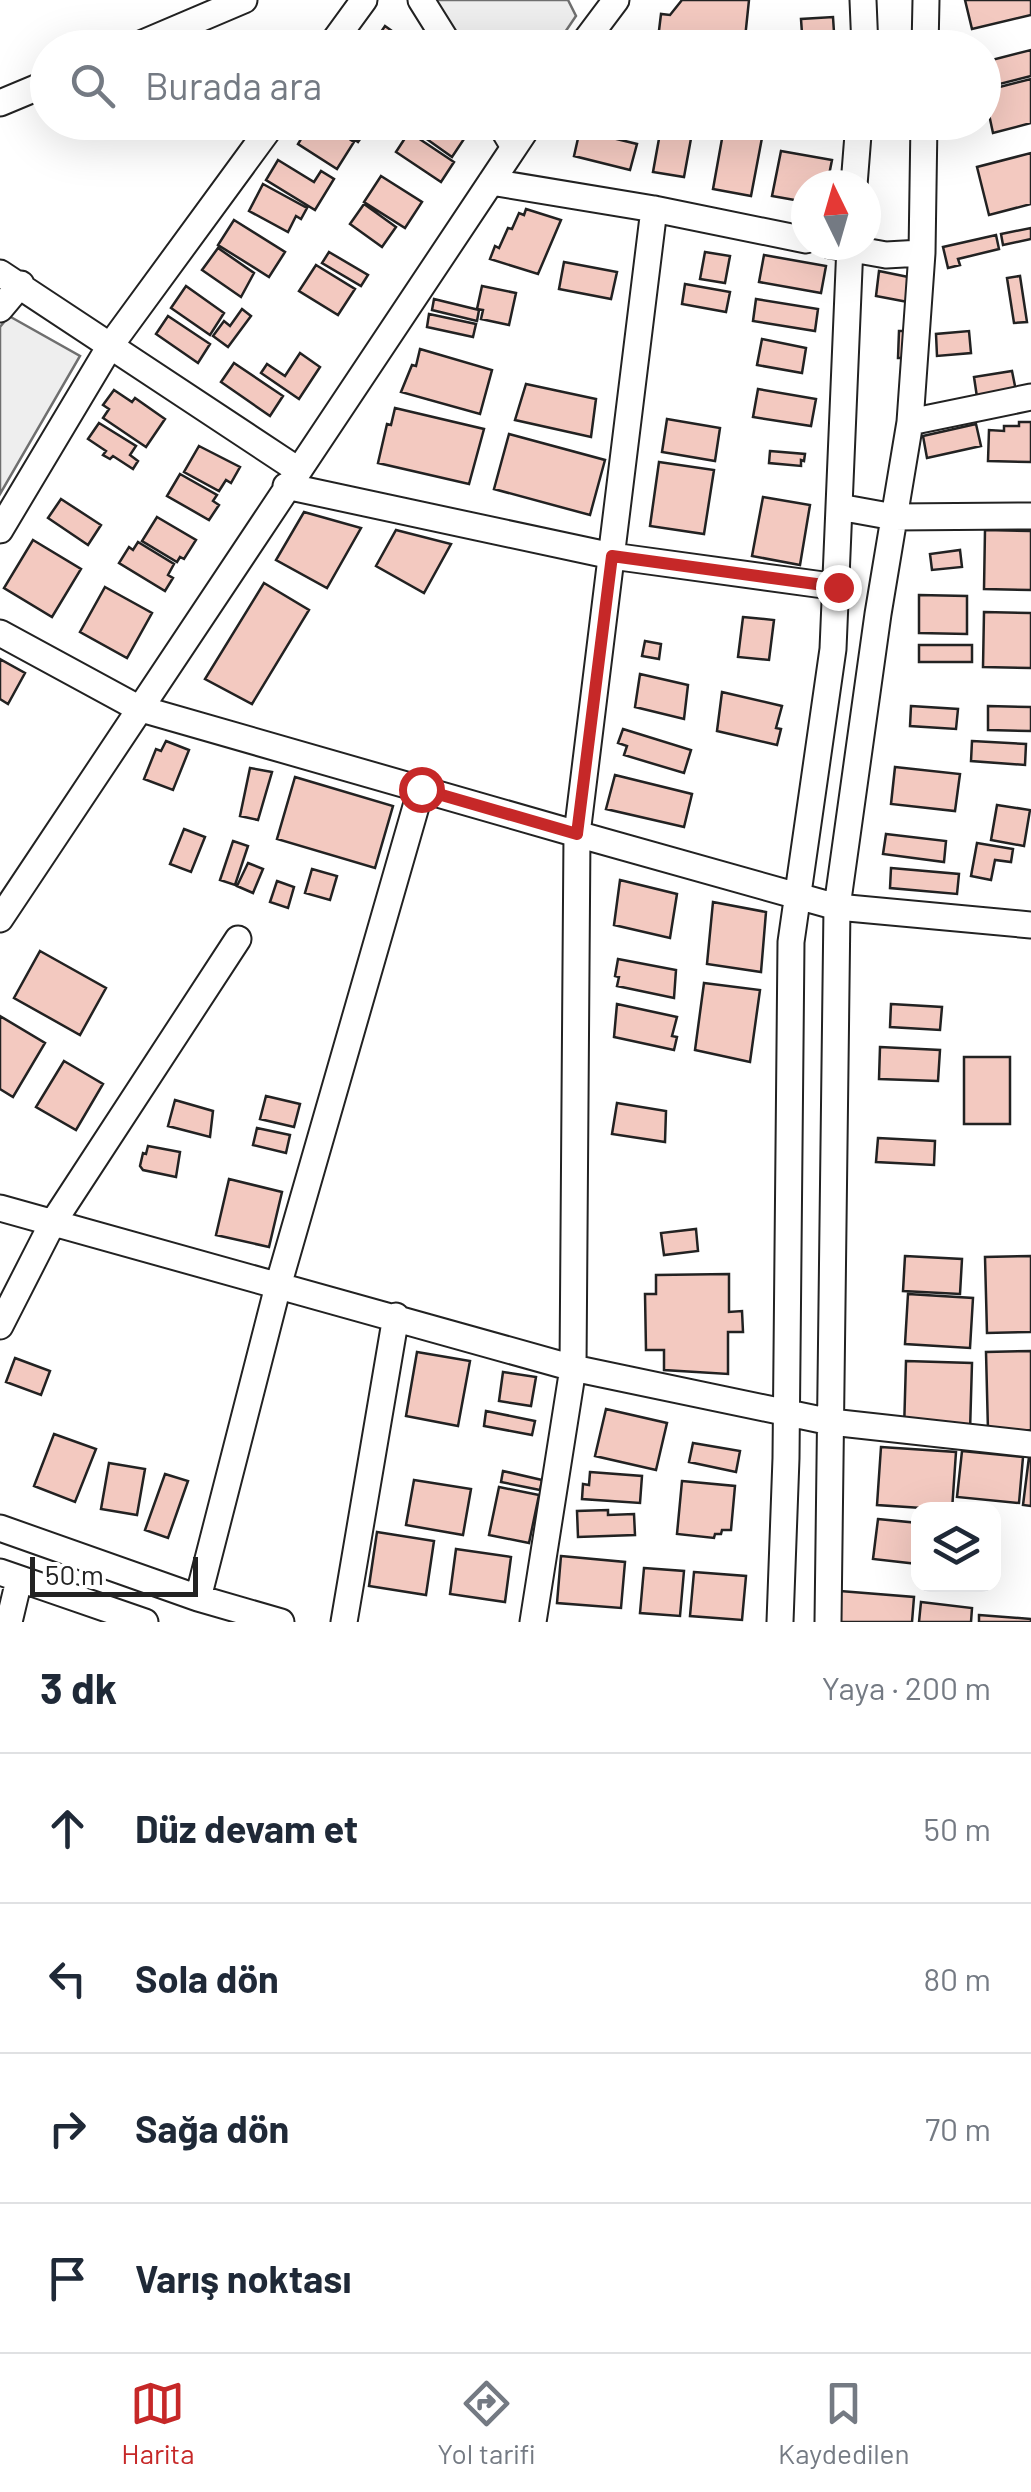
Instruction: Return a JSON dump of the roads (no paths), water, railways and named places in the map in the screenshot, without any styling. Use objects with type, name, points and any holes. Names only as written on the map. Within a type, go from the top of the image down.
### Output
[{"type":"street","points":[[173,30],[244,0]]},
{"type":"street","points":[[342,30],[364,0]]},
{"type":"street","points":[[422,0],[441,30]]},
{"type":"street","points":[[863,0],[864,30]]},
{"type":"street","points":[[925,30],[926,0]]},
{"type":"street","points":[[590,30],[604,5]]},
{"type":"street","points":[[0,103],[30,90]]},
{"type":"street","points":[[0,530],[110,346],[261,140]]},
{"type":"street","points":[[510,140],[514,147]]},
{"type":"street","points":[[0,920],[519,140]]},
{"type":"street","points":[[855,170],[858,140]]},
{"type":"street","points":[[828,1622],[836,906],[910,422],[922,253],[924,140]]},
{"type":"street","points":[[491,182],[791,237]]},
{"type":"street","points":[[533,1622],[573,1368],[577,834],[654,209]]},
{"type":"street","points":[[881,254],[922,253]]},
{"type":"street","points":[[780,1622],[791,942],[833,650],[838,587],[843,260]]},
{"type":"street","points":[[0,308],[10,278],[292,478],[612,556],[838,587]]},
{"type":"street","points":[[910,422],[1031,397]]},
{"type":"street","points":[[839,507],[894,517],[1031,516]]},
{"type":"street","points":[[0,633],[138,708],[577,834],[836,906],[1031,925]]},
{"type":"street","points":[[198,1598],[278,1286],[421,789]]},
{"type":"street","points":[[0,1326],[52,1224],[238,940]]},
{"type":"street","points":[[0,1208],[573,1368],[831,1422],[1031,1444]]},
{"type":"street","points":[[344,1622],[396,1316]]},
{"type":"street","points":[[0,1528],[198,1598],[281,1622]]},
{"type":"street","points":[[9,1622],[10,1576],[145,1622]]}]
